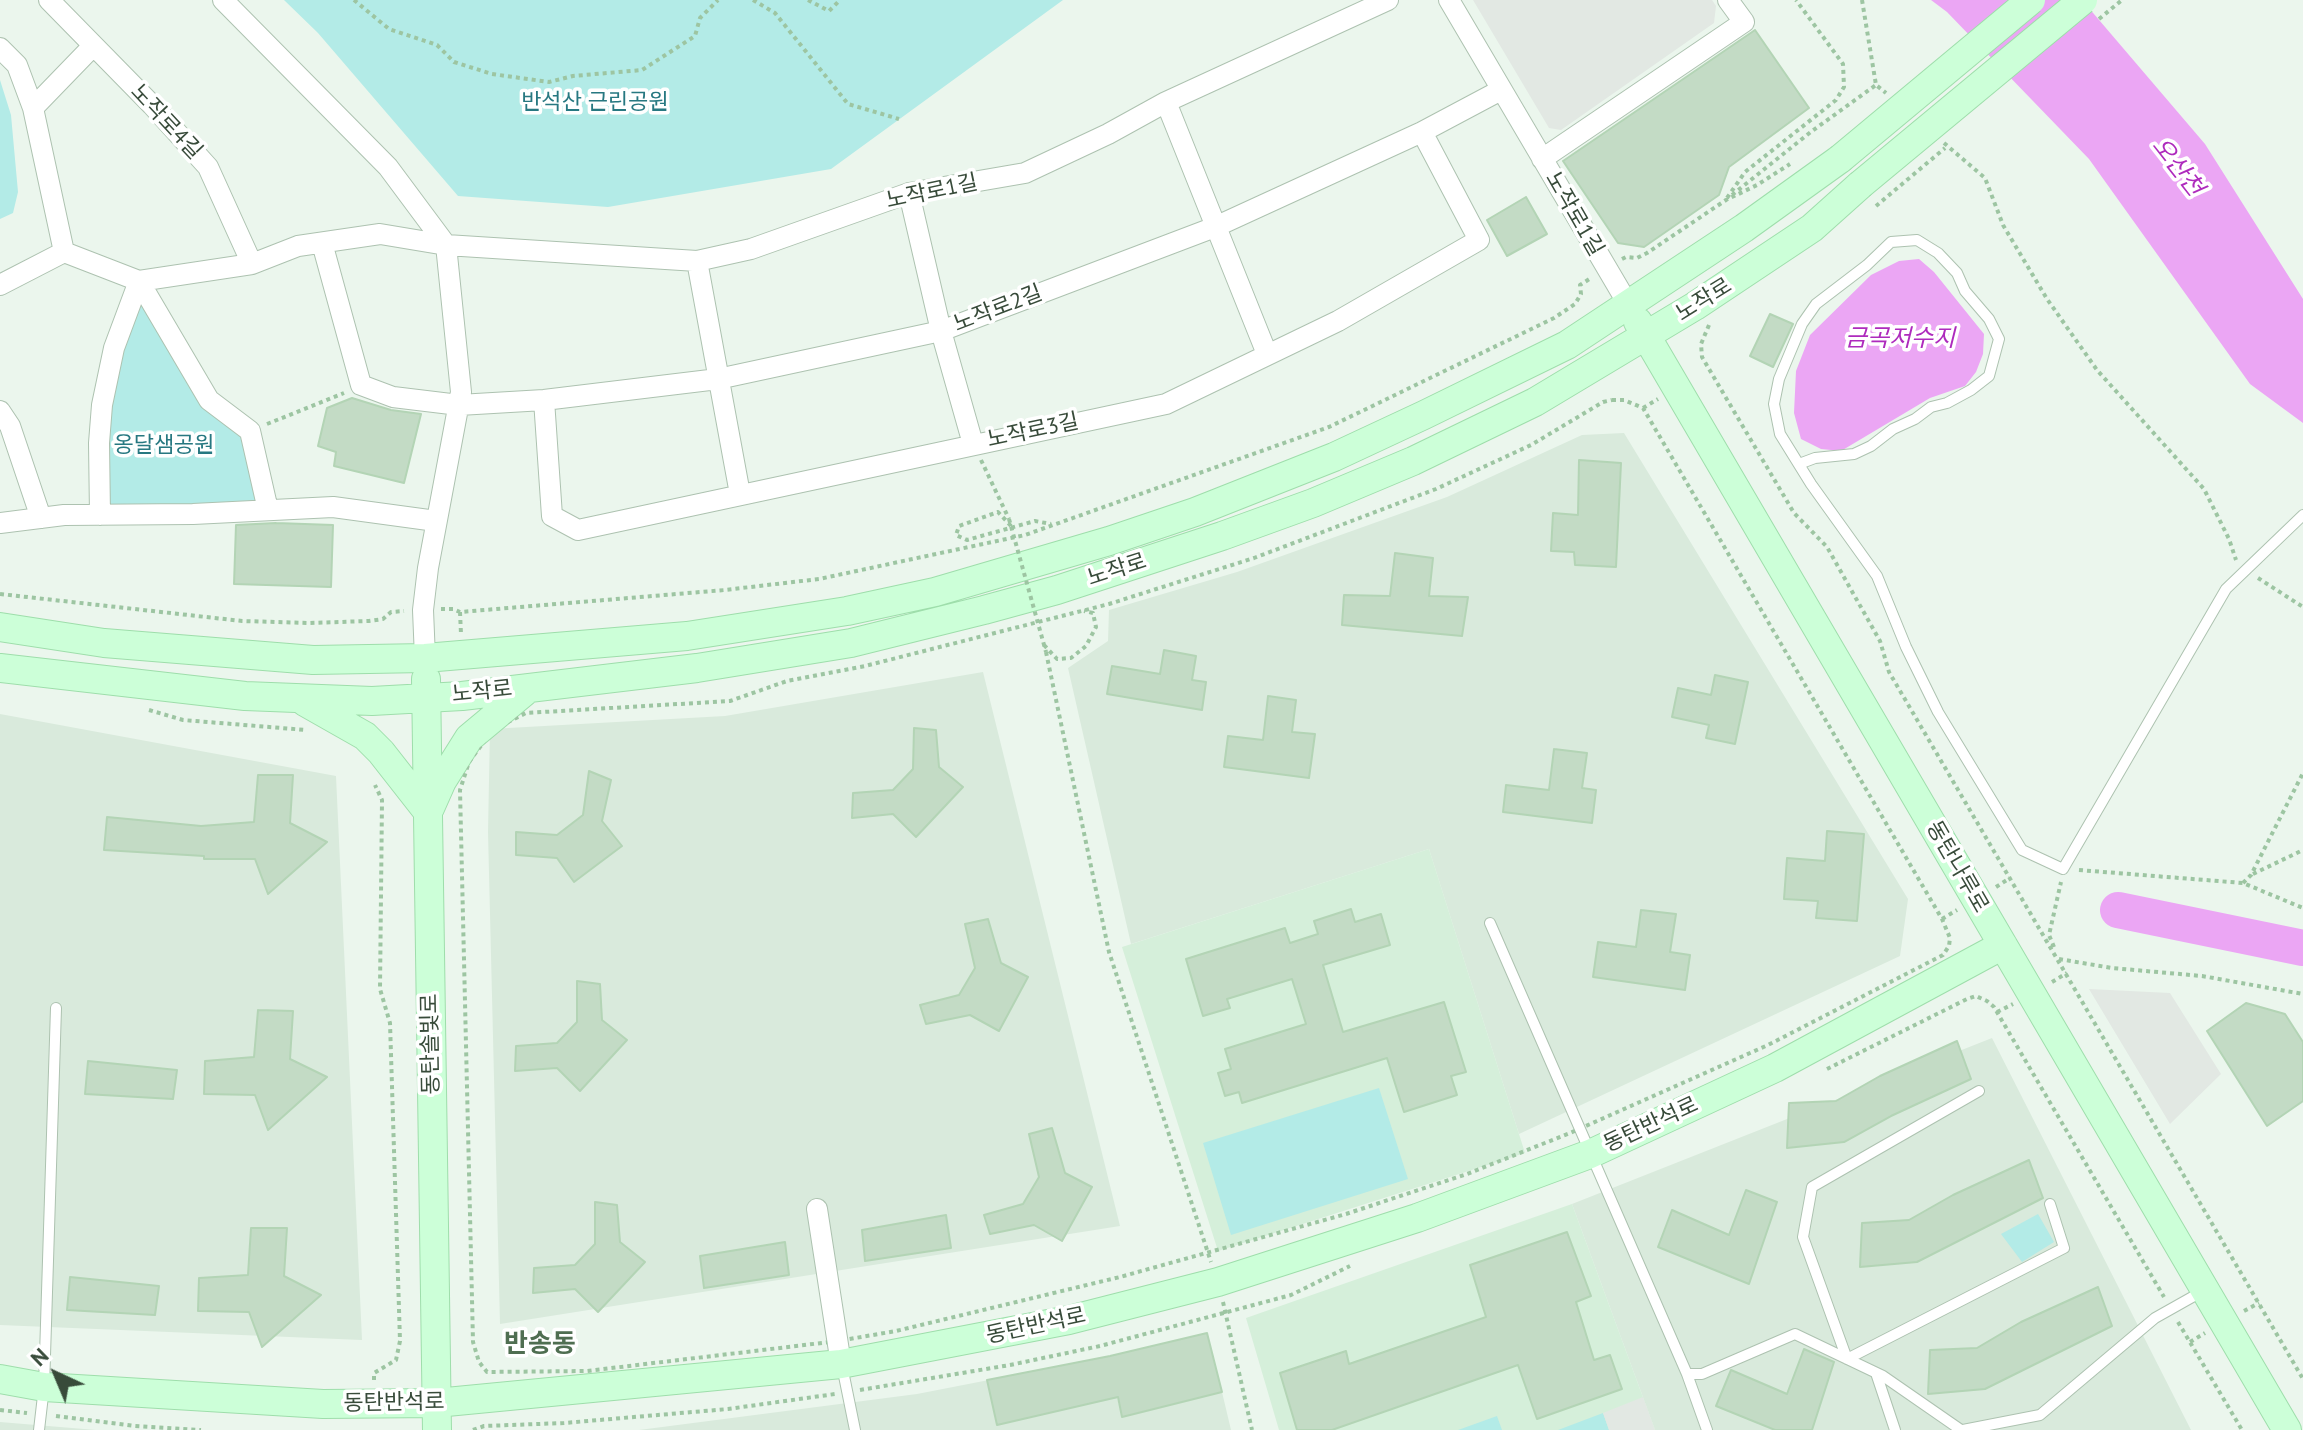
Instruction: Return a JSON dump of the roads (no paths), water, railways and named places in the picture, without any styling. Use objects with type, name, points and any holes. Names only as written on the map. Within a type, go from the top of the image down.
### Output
[{"type":"street","name":"노작로4길","points":[[49,0],[208,167],[252,264]]},
{"type":"street","points":[[223,0],[388,167],[446,245],[461,392],[436,521],[423,610],[425,658]]},
{"type":"street","name":"노작로1길","points":[[446,245],[697,261],[751,249],[909,193],[1025,173],[1108,134],[1166,102],[1388,0]]},
{"type":"street","name":"노작로1길","points":[[1449,0],[1628,304]]},
{"type":"street","points":[[1542,159],[1744,22],[1728,0]]},
{"type":"street","name":"노작로","points":[[0,627],[104,643],[305,660],[425,658],[530,651],[733,630],[847,611],[935,592],[1109,541],[1195,512],[1334,457],[1567,345],[1722,243],[1840,159],[2031,0]]},
{"type":"street","name":"노작로","points":[[0,668],[245,696],[372,701],[462,696],[789,654],[866,639],[1028,598],[1313,503],[1413,461],[1535,402],[1646,336],[1812,228],[2083,0]]},
{"type":"street","points":[[33,108],[93,46]]},
{"type":"street","points":[[0,48],[17,65],[33,108],[64,252]]},
{"type":"street","name":"노작로2길","points":[[459,405],[544,400],[718,379],[941,331],[1215,227],[1422,132],[1501,90]]},
{"type":"street","points":[[1166,102],[1267,354]]},
{"type":"street","name":"노작로3길","points":[[544,400],[552,516],[578,530],[1166,404],[1338,321],[1479,240],[1422,132]]},
{"type":"street","points":[[909,193],[941,331],[973,444]]},
{"type":"street","points":[[0,285],[64,252],[139,281],[252,264],[298,246],[380,234],[446,245]]},
{"type":"street","points":[[322,243],[361,385],[393,397],[459,405]]},
{"type":"street","points":[[1722,243],[1719,266],[1742,275]]},
{"type":"street","points":[[697,261],[740,494]]},
{"type":"street","points":[[139,281],[209,400],[250,431],[268,510]]},
{"type":"street","points":[[100,515],[102,405],[114,348],[139,281]]},
{"type":"street","name":"동탄나루로","points":[[1628,304],[2287,1430]]},
{"type":"street","points":[[1517,369],[1539,376],[1535,402]]},
{"type":"street","points":[[0,411],[10,426],[41,518]]},
{"type":"street","points":[[0,523],[100,515],[333,507],[436,521]]},
{"type":"street","points":[[530,651],[516,660],[511,671],[516,683],[531,686]]},
{"type":"street","name":"동탄솔빛로","points":[[425,658],[437,1416]]},
{"type":"street","points":[[305,660],[318,679],[311,689],[297,698],[365,736],[428,812],[442,781],[469,738],[531,686]]},
{"type":"street","name":"동탄반석로","points":[[0,1379],[43,1400],[323,1404],[437,1416],[839,1352],[1069,1320],[1218,1282],[1417,1218],[1584,1141],[1775,1068],[2003,945]]},
{"type":"street","points":[[817,1209],[839,1352]]},
{"type":"lane","points":[[1799,464],[1815,458],[1854,454],[1931,407],[1947,403],[1971,390],[1989,376],[1999,339],[1989,319],[1965,291],[1957,273],[1938,253],[1917,240],[1891,242],[1867,265],[1816,304],[1802,324],[1779,379],[1774,404],[1780,434],[1799,464],[1877,576],[1906,647],[1938,712],[2022,850],[2063,869],[2241,565],[2256,560],[2303,515]]},
{"type":"lane","points":[[1490,923],[1687,1374],[1707,1430]]},
{"type":"lane","points":[[39,1430],[43,1400],[56,1008]]},
{"type":"lane","points":[[1847,1359],[1803,1237],[1812,1187],[1979,1091]]},
{"type":"lane","points":[[1847,1359],[2064,1248],[2050,1204]]},
{"type":"lane","points":[[1687,1374],[1702,1374],[1795,1334],[1876,1373],[1962,1430],[2040,1415],[2155,1318],[2205,1290]]},
{"type":"lane","points":[[839,1352],[855,1430]]},
{"type":"lane","points":[[1876,1373],[1895,1430]]},
{"type":"water","name":"오산천","points":[[1931,0],[2082,0],[2205,144],[2303,299],[2303,423],[2250,384],[2089,159],[1947,12]]},
{"type":"water","name":"금곡저수지","points":[[1919,259],[1934,272],[1984,334],[1983,354],[1976,372],[1965,386],[1930,398],[1841,451],[1821,449],[1801,439],[1794,413],[1796,371],[1810,335],[1871,275],[1899,261]]},
{"type":"waterway","points":[[2118,910],[2303,948]]},
{"type":"district","name":"반송동","points":[[540,1345]]},
{"type":"park label","name":"반석산 근린공원","points":[[595,103]]},
{"type":"park label","name":"옹달샘공원","points":[[164,446]]}]
